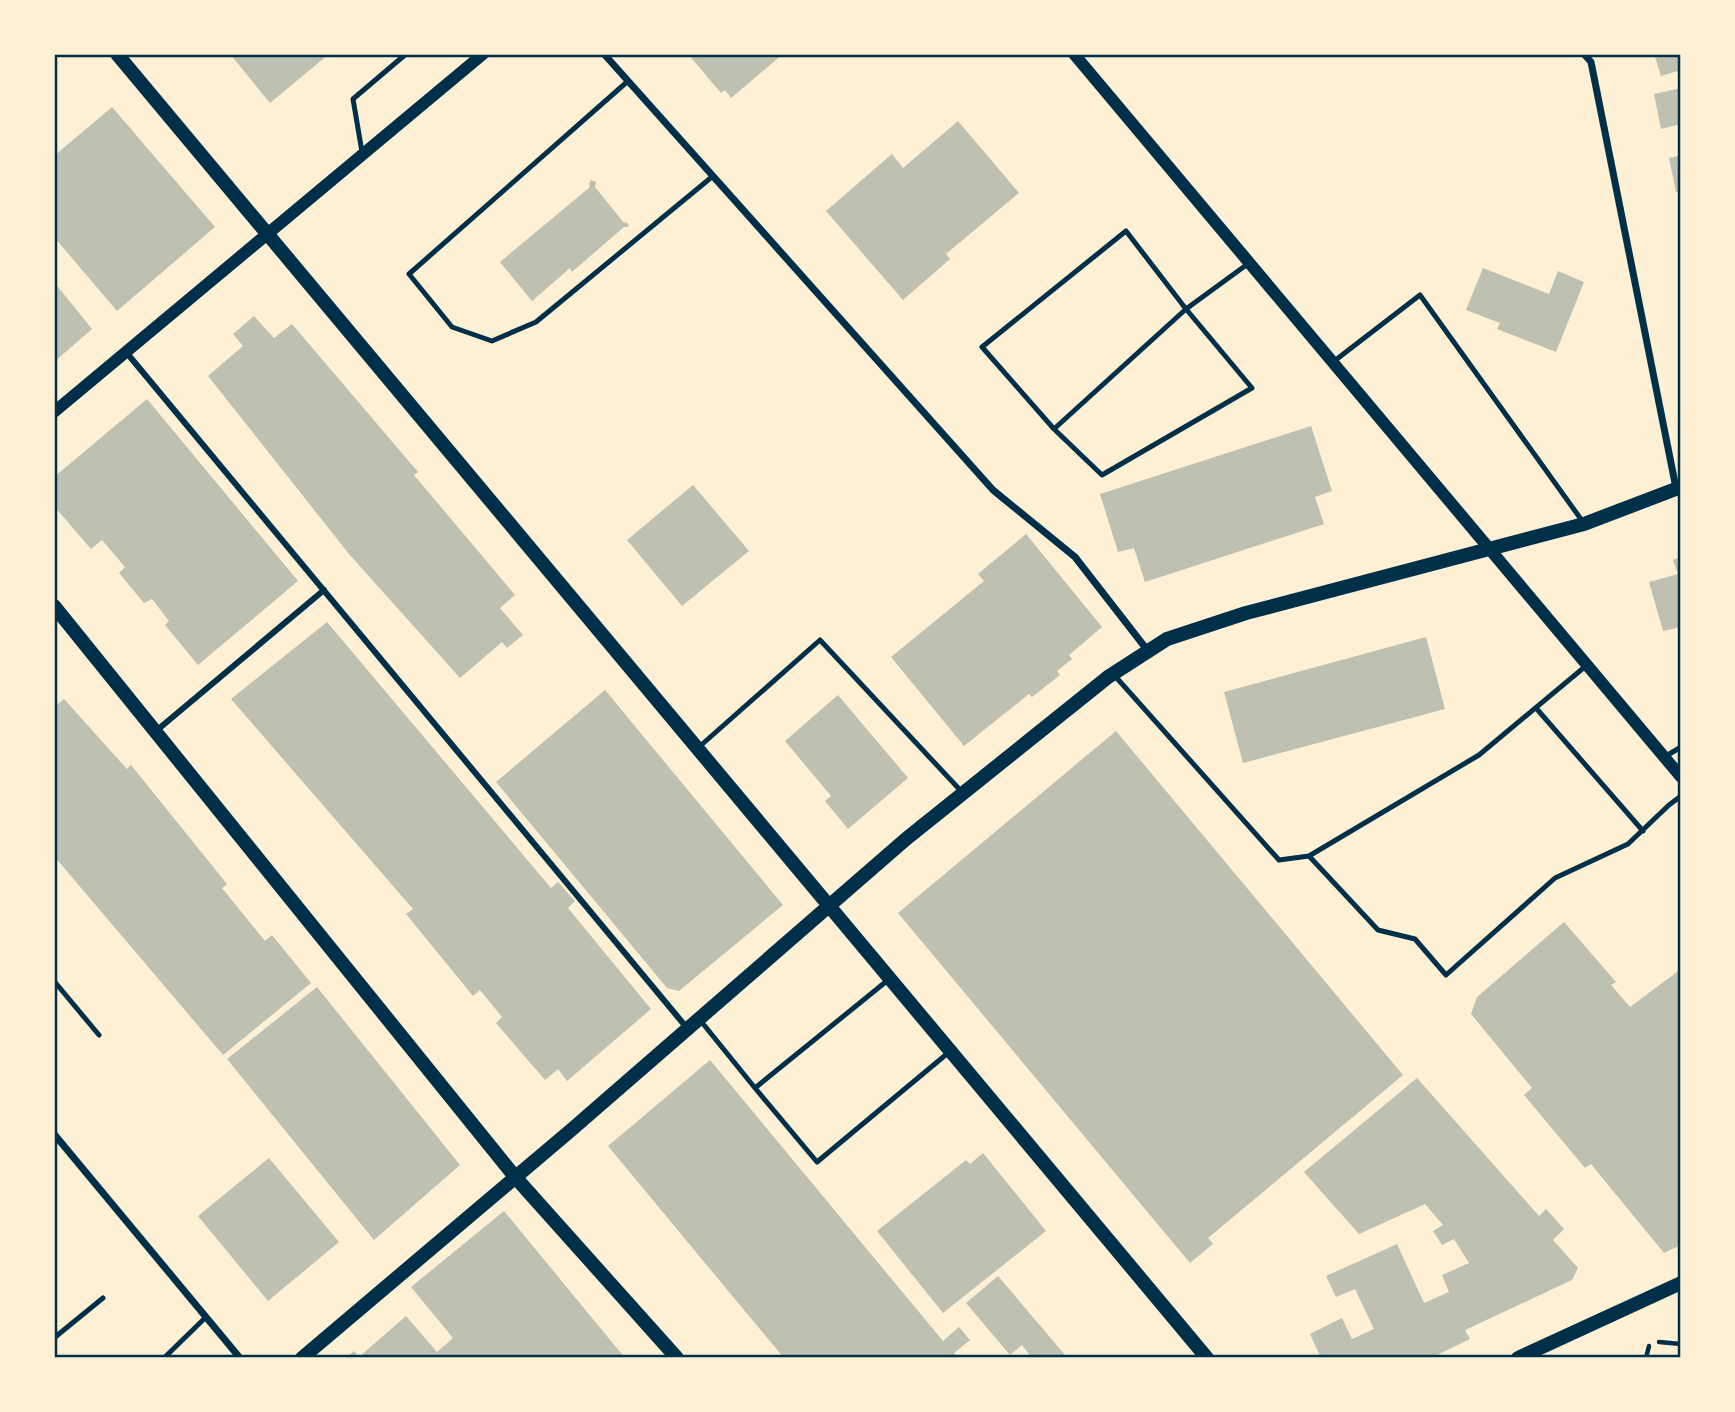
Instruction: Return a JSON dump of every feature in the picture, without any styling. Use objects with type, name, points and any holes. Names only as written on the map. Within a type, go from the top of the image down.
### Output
[{"type":"main road","points":[[117,54],[1207,1358]]},
{"type":"main road","points":[[302,1358],[516,1178],[906,839],[1113,673],[1167,639],[1246,613],[1584,524],[1678,488]]},
{"type":"main road","points":[[54,606],[516,1178],[677,1358]]},
{"type":"main road","points":[[1518,1358],[1681,1283]]},
{"type":"street","points":[[54,412],[483,54]]},
{"type":"street","points":[[604,54],[993,490],[1075,557],[1148,651]]},
{"type":"street","points":[[1074,54],[1681,777]]},
{"type":"street","points":[[1584,54],[1591,62],[1678,488]]},
{"type":"street","points":[[126,351],[324,590],[694,1024]]},
{"type":"street","points":[[156,731],[324,590]]},
{"type":"street","points":[[54,1134],[240,1358]]},
{"type":"lane","points":[[362,155],[353,99],[406,54]]},
{"type":"lane","points":[[628,81],[409,274],[452,327],[492,341],[536,322],[713,176]]},
{"type":"lane","points":[[1126,231],[1252,388],[1102,475],[1054,429],[982,347],[1126,231]]},
{"type":"lane","points":[[1054,429],[1186,309],[1249,262]]},
{"type":"lane","points":[[1333,362],[1420,295],[1584,524]]},
{"type":"lane","points":[[698,748],[820,640],[963,794]]},
{"type":"lane","points":[[1113,673],[1279,860],[1309,856],[1479,755],[1587,665]]},
{"type":"lane","points":[[1536,708],[1643,831]]},
{"type":"lane","points":[[1664,757],[1681,747]]},
{"type":"lane","points":[[1309,856],[1378,930],[1415,939],[1446,975],[1555,878],[1628,844],[1681,796]]},
{"type":"lane","points":[[755,1088],[890,978]]},
{"type":"lane","points":[[54,981],[99,1035]]},
{"type":"lane","points":[[694,1024],[755,1088],[817,1162],[951,1051]]},
{"type":"lane","points":[[54,1338],[103,1298]]},
{"type":"lane","points":[[164,1358],[206,1317]]},
{"type":"path","points":[[1659,1342],[1681,1344]]},
{"type":"path","points":[[1646,1358],[1649,1346]]},
{"type":"building","points":[[230,54],[329,54],[270,103]]},
{"type":"building","points":[[688,54],[783,54],[731,98],[725,90],[721,93]]},
{"type":"building","points":[[1654,54],[1681,54],[1681,70],[1661,76]]},
{"type":"building","points":[[1681,88],[1681,124],[1661,129],[1654,94]]},
{"type":"building","points":[[112,107],[215,227],[117,311],[54,237],[54,156]]},
{"type":"building","points":[[958,121],[1019,193],[946,254],[950,259],[903,300],[826,211],[892,154],[903,168]]},
{"type":"building","points":[[1681,155],[1681,191],[1676,192],[1669,158]]},
{"type":"building","points":[[591,180],[596,182],[595,187],[624,223],[629,225],[572,272],[570,268],[532,301],[500,262],[590,187]]},
{"type":"building","points":[[1483,268],[1549,294],[1558,271],[1584,282],[1556,352],[1497,329],[1500,323],[1466,310]]},
{"type":"building","points":[[54,282],[92,329],[54,362]]},
{"type":"building","points":[[254,316],[274,338],[292,324],[418,472],[414,475],[515,595],[500,608],[523,635],[507,648],[502,642],[460,678],[349,554],[208,376],[243,346],[233,334]]},
{"type":"building","points":[[147,399],[298,581],[198,665],[165,625],[169,621],[152,599],[144,603],[119,573],[125,567],[102,540],[91,549],[54,506],[54,477]]},
{"type":"building","points":[[1311,426],[1332,491],[1315,497],[1324,524],[1145,582],[1134,548],[1118,552],[1100,494]]},
{"type":"building","points":[[693,485],[749,551],[682,606],[627,540]]},
{"type":"building","points":[[1026,534],[1102,627],[1069,655],[1072,659],[1057,671],[1060,675],[1032,697],[1029,694],[964,746],[891,657],[984,581],[978,574]]},
{"type":"building","points":[[1681,557],[1681,627],[1663,631],[1649,582],[1678,574],[1673,560]]},
{"type":"building","points":[[327,622],[551,888],[558,882],[575,901],[568,908],[651,1009],[567,1081],[558,1069],[545,1080],[496,1023],[502,1017],[480,990],[473,996],[406,914],[413,909],[231,699]]},
{"type":"building","points":[[1426,637],[1445,709],[1243,763],[1224,692]]},
{"type":"building","points":[[605,690],[783,905],[679,991],[667,988],[496,782]]},
{"type":"building","points":[[838,695],[908,778],[848,829],[825,801],[831,796],[785,741]]},
{"type":"building","points":[[54,698],[58,704],[64,699],[127,769],[131,765],[227,884],[222,888],[265,941],[272,935],[311,983],[223,1055],[54,856]]},
{"type":"building","points":[[1116,731],[1403,1075],[1208,1238],[1213,1244],[1190,1263],[898,913]]},
{"type":"building","points":[[1564,922],[1616,982],[1611,985],[1630,1007],[1681,969],[1681,1245],[1664,1253],[1591,1164],[1585,1168],[1524,1095],[1532,1088],[1471,1014],[1477,997]]},
{"type":"building","points":[[317,987],[460,1165],[374,1240],[227,1059]]},
{"type":"building","points":[[710,1060],[943,1341],[959,1327],[970,1340],[954,1353],[958,1358],[784,1358],[739,1304],[608,1146]]},
{"type":"building","points":[[1417,1078],[1539,1216],[1546,1209],[1564,1229],[1553,1240],[1578,1268],[1572,1280],[1465,1330],[1470,1339],[1431,1358],[1321,1358],[1310,1334],[1342,1318],[1352,1339],[1374,1329],[1355,1289],[1336,1297],[1326,1276],[1397,1244],[1424,1303],[1449,1292],[1442,1275],[1469,1263],[1454,1239],[1442,1245],[1433,1231],[1443,1225],[1425,1204],[1359,1234],[1304,1172]]},
{"type":"building","points":[[983,1153],[1046,1231],[943,1313],[877,1231],[966,1160],[970,1164]]},
{"type":"building","points":[[269,1158],[339,1242],[268,1301],[198,1216]]},
{"type":"building","points":[[504,1211],[625,1358],[346,1358],[354,1351],[359,1357],[406,1316],[437,1352],[453,1338],[411,1287]]},
{"type":"building","points":[[998,1276],[1065,1355],[1062,1358],[1032,1358],[1022,1345],[1010,1355],[966,1303]]}]
